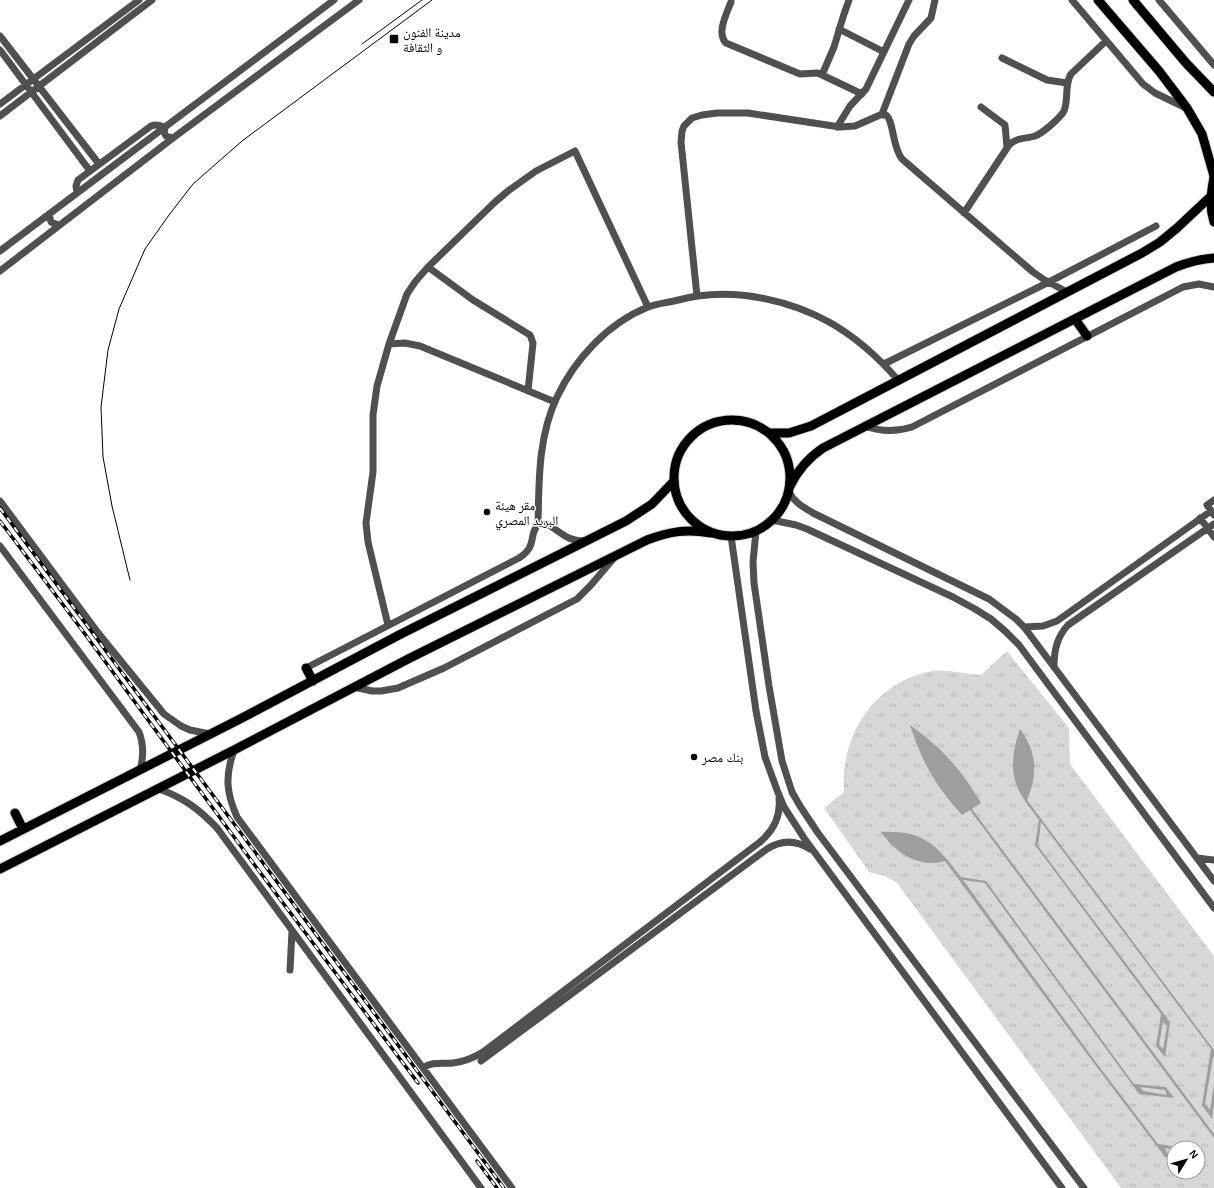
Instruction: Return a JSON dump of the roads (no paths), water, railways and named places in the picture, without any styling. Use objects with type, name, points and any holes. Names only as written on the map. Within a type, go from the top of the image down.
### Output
[{"type":"main road","points":[[1098,0],[1159,71],[1187,108],[1202,134],[1214,176],[1210,197],[1211,213],[1214,222]]},
{"type":"main road","points":[[1133,0],[1186,63],[1214,92]]},
{"type":"main road","points":[[769,433],[789,433],[804,430],[1142,252],[1160,242],[1210,197]]},
{"type":"main road","points":[[0,869],[159,789],[410,658],[647,540],[679,530],[695,530],[731,536],[744,535],[756,531],[772,520],[782,507],[799,471],[817,452],[1176,267],[1195,260],[1214,258]]},
{"type":"main road","points":[[1075,319],[1087,336]]},
{"type":"main road","points":[[712,533],[697,524],[685,512],[677,497],[674,481],[675,464],[682,448],[692,435],[706,426],[722,420],[739,420],[755,424],[769,433],[780,444],[787,458],[790,473],[789,490]]},
{"type":"main road","points":[[0,841],[639,513],[652,504],[674,481]]},
{"type":"main road","points":[[306,668],[313,681]]},
{"type":"main road","points":[[15,813],[23,829]]},
{"type":"street","points":[[0,104],[139,0]]},
{"type":"street","points":[[0,116],[152,0]]},
{"type":"street","points":[[0,251],[334,0]]},
{"type":"street","points":[[0,271],[173,138],[359,0]]},
{"type":"street","points":[[822,75],[833,50],[849,0]]},
{"type":"street","points":[[837,127],[850,106],[868,86],[909,0]]},
{"type":"street","points":[[697,296],[681,142],[682,131],[688,122],[692,118],[702,115],[748,113],[837,127],[855,126],[882,114],[909,44],[914,36],[931,18],[935,0]]},
{"type":"street","points":[[1072,0],[1147,88],[1187,108]]},
{"type":"street","points":[[1159,0],[1214,65]]},
{"type":"street","points":[[731,2],[722,31],[722,38],[726,43],[800,74],[815,73],[822,75],[862,94]]},
{"type":"street","points":[[840,29],[884,52]]},
{"type":"street","points":[[0,36],[99,164]]},
{"type":"street","points":[[964,213],[1007,147],[1016,140],[1035,136],[1042,132],[1062,113],[1065,107],[1069,77],[1073,71],[1106,41]]},
{"type":"street","points":[[0,50],[90,171]]},
{"type":"street","points":[[1002,58],[1047,80],[1067,83]]},
{"type":"street","points":[[981,106],[1004,124],[1006,128],[1007,147]]},
{"type":"street","points":[[882,114],[890,118],[896,148],[902,159],[1033,272],[1067,292]]},
{"type":"street","points":[[78,193],[76,183],[99,164],[151,126],[158,125],[165,128]]},
{"type":"street","points":[[165,128],[164,132],[166,136],[173,138]]},
{"type":"street","points":[[388,625],[368,542],[366,522],[373,472],[374,401],[380,372],[389,344],[407,294],[415,282],[495,202],[508,191],[536,171],[575,151],[648,307]]},
{"type":"street","points":[[49,214],[51,222],[58,225]]},
{"type":"street","points":[[884,364],[1049,282],[1156,226]]},
{"type":"street","points":[[428,268],[477,303],[530,335],[534,343],[528,390]]},
{"type":"street","points":[[865,426],[877,430],[889,431],[912,427],[1184,287],[1199,284],[1214,287]]},
{"type":"street","points":[[306,668],[522,556],[530,547],[535,529],[538,525],[540,456],[544,436],[555,402],[566,380],[577,363],[606,333],[623,321],[648,307],[697,296],[720,294],[758,298],[787,304],[809,312],[849,334],[867,348],[898,380]]},
{"type":"street","points":[[389,344],[405,343],[420,346],[555,402]]},
{"type":"street","points":[[789,490],[792,498],[799,504],[989,599],[1024,627],[1214,881]]},
{"type":"street","points":[[1024,627],[1043,626],[1057,621],[1211,510],[1214,500]]},
{"type":"street","points":[[0,501],[99,634],[164,714],[172,721],[185,728],[200,733],[210,734]]},
{"type":"street","points":[[1200,518],[1214,538]]},
{"type":"street","points":[[772,520],[807,529],[953,597],[991,619],[1005,631],[1019,645],[1214,908]]},
{"type":"street","points":[[538,525],[547,524],[565,537],[585,541]]},
{"type":"street","points":[[1054,667],[1054,652],[1056,644],[1063,630],[1068,625],[1214,524]]},
{"type":"street","points":[[756,531],[753,562],[754,583],[782,761],[792,792],[818,833],[1084,1188]]},
{"type":"street","points":[[731,536],[759,726],[765,757],[777,790],[794,823],[1062,1188]]},
{"type":"street","points":[[0,546],[139,732],[144,751],[140,770]]},
{"type":"street","points":[[354,687],[372,691],[390,690],[444,668],[577,599],[592,585],[616,555]]},
{"type":"street","points":[[234,750],[228,767],[227,784],[230,801],[237,817],[512,1188]]},
{"type":"street","points":[[159,789],[176,795],[191,804],[205,815],[217,828],[480,1188]]},
{"type":"street","points":[[422,1068],[431,1063],[454,1063],[465,1061],[483,1052],[766,838],[771,832],[777,819],[779,804],[777,790]]},
{"type":"street","points":[[481,1061],[772,846],[783,842],[794,842],[806,846],[815,852]]},
{"type":"street","points":[[1197,858],[1214,860]]},
{"type":"street","points":[[290,970],[292,931]]},
{"type":"street","points":[[627,943],[632,949]]},
{"type":"street","points":[[614,952],[619,959]]},
{"type":"tram line","points":[[362,44],[422,0]]},
{"type":"tram line","points":[[130,580],[112,506],[103,457],[101,407],[108,350],[119,309],[145,249],[193,184],[242,141],[432,0]]},
{"type":"railway","points":[[0,508],[504,1188]]},
{"type":"railway","points":[[0,521],[418,1083]]},
{"type":"railway","points":[[477,1161],[497,1188]]},
{"type":"place","name":"مدينة الفنون و الثقافة","points":[[394,39]]},
{"type":"place","name":"مقر هيئة البريد المصري","points":[[487,512]]},
{"type":"place","name":"بنك مصر","points":[[694,757]]}]
